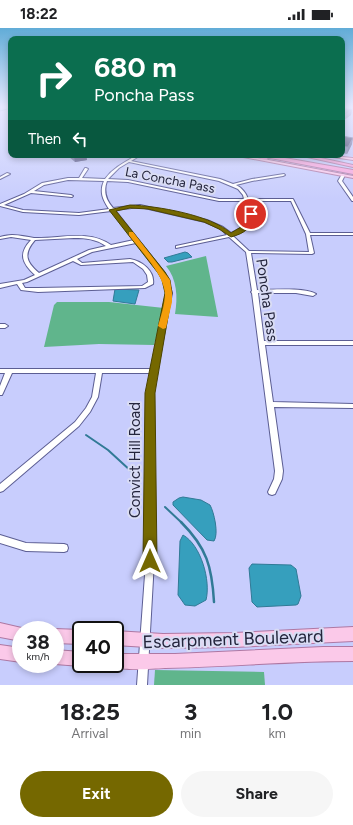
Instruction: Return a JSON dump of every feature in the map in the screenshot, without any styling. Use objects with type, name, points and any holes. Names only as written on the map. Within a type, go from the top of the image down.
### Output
[{"type":"highway","points":[[260,158],[270,160]]},
{"type":"highway","points":[[274,158],[353,175]]},
{"type":"highway","points":[[307,158],[353,166]]},
{"type":"highway","points":[[314,158],[353,166]]},
{"type":"main road","points":[[251,158],[343,176],[353,175]]},
{"type":"main road","points":[[256,158],[353,175]]},
{"type":"main road","points":[[342,158],[353,160]]},
{"type":"main road","points":[[0,630],[12,632]]},
{"type":"main road","name":"Escarpment Boulevard","points":[[124,639],[234,640],[353,634]]},
{"type":"main road","points":[[0,652],[12,654]]},
{"type":"main road","name":"Escarpment Boulevard","points":[[124,661],[214,661],[297,655],[353,654]]},
{"type":"street","points":[[106,180],[114,170],[134,158]]},
{"type":"street","points":[[128,162],[210,178],[233,185],[244,192],[251,221],[243,230],[231,235],[178,247]]},
{"type":"street","points":[[80,179],[86,169]]},
{"type":"street","points":[[0,178],[8,174]]},
{"type":"street","points":[[233,185],[283,175]]},
{"type":"street","points":[[343,176],[340,181],[353,200]]},
{"type":"street","name":"La Concha Pass","points":[[0,205],[31,192],[48,182],[65,179],[134,182],[218,200],[292,200],[308,234],[312,253],[248,252]]},
{"type":"street","name":"Convict Hill Road","points":[[106,180],[104,195],[112,210],[162,272],[166,280],[168,293],[168,302],[153,371],[150,393],[150,561],[145,662],[142,685]]},
{"type":"street","points":[[31,192],[71,196]]},
{"type":"street","name":"Poncha Pass","points":[[0,205],[24,211],[79,214],[130,206],[148,207],[206,221],[222,228],[248,252],[279,471],[278,479],[272,492]]},
{"type":"street","points":[[308,234],[353,234]]},
{"type":"street","points":[[0,238],[11,236],[47,239],[87,236],[98,240],[107,247]]},
{"type":"street","points":[[34,239],[27,248],[25,260],[27,265],[38,275]]},
{"type":"street","points":[[0,286],[18,283],[73,259],[107,247],[137,241]]},
{"type":"street","points":[[18,283],[23,289],[38,290],[142,287],[151,283],[147,271],[139,262],[130,260],[81,264],[73,259]]},
{"type":"street","points":[[254,292],[290,291],[313,294]]},
{"type":"street","points":[[261,342],[353,343]]},
{"type":"street","points":[[0,371],[153,371]]},
{"type":"street","points":[[0,393],[9,372]]},
{"type":"street","points":[[0,489],[77,424],[88,410],[95,397],[99,372]]},
{"type":"street","points":[[270,404],[353,406]]},
{"type":"street","points":[[0,539],[26,547],[64,548]]},
{"type":"shaded area","points":[[345,138],[353,138],[353,156],[345,155]]},
{"type":"shaded area","points":[[185,252],[192,257],[172,262],[168,262],[164,258]]},
{"type":"shaded area","points":[[115,289],[139,290],[135,304],[113,301]]},
{"type":"shaded area","points":[[183,497],[201,500],[210,505],[216,528],[214,541],[207,540],[173,505],[173,502]]},
{"type":"shaded area","points":[[183,535],[195,547],[200,555],[206,574],[206,600],[195,606],[185,605],[178,595],[180,541]]},
{"type":"shaded area","points":[[252,564],[291,565],[296,569],[301,596],[298,604],[257,607],[252,602],[249,568]]},
{"type":"green space","points":[[206,256],[218,317],[175,314],[176,288],[170,271],[166,266]]},
{"type":"green space","points":[[57,302],[109,302],[164,308],[154,345],[99,344],[44,347],[54,305]]},
{"type":"green space","points":[[155,670],[264,672],[265,685],[154,685]]},
{"type":"building","points":[[345,138],[353,138],[348,147],[345,146]]},
{"type":"waterway","points":[[86,435],[108,450],[132,472]]},
{"type":"waterway","points":[[165,507],[182,523]]},
{"type":"waterway","points":[[182,523],[197,541],[210,568],[214,602]]},
{"type":"slow traffic","points":[[131,233],[162,272],[166,280],[168,286],[168,302],[163,326]]},
{"type":"route","points":[[150,561],[150,393],[153,371],[168,302],[168,286],[162,272],[112,210],[130,206],[148,207],[215,224],[231,235],[243,230],[249,224],[251,221],[251,214]]}]
